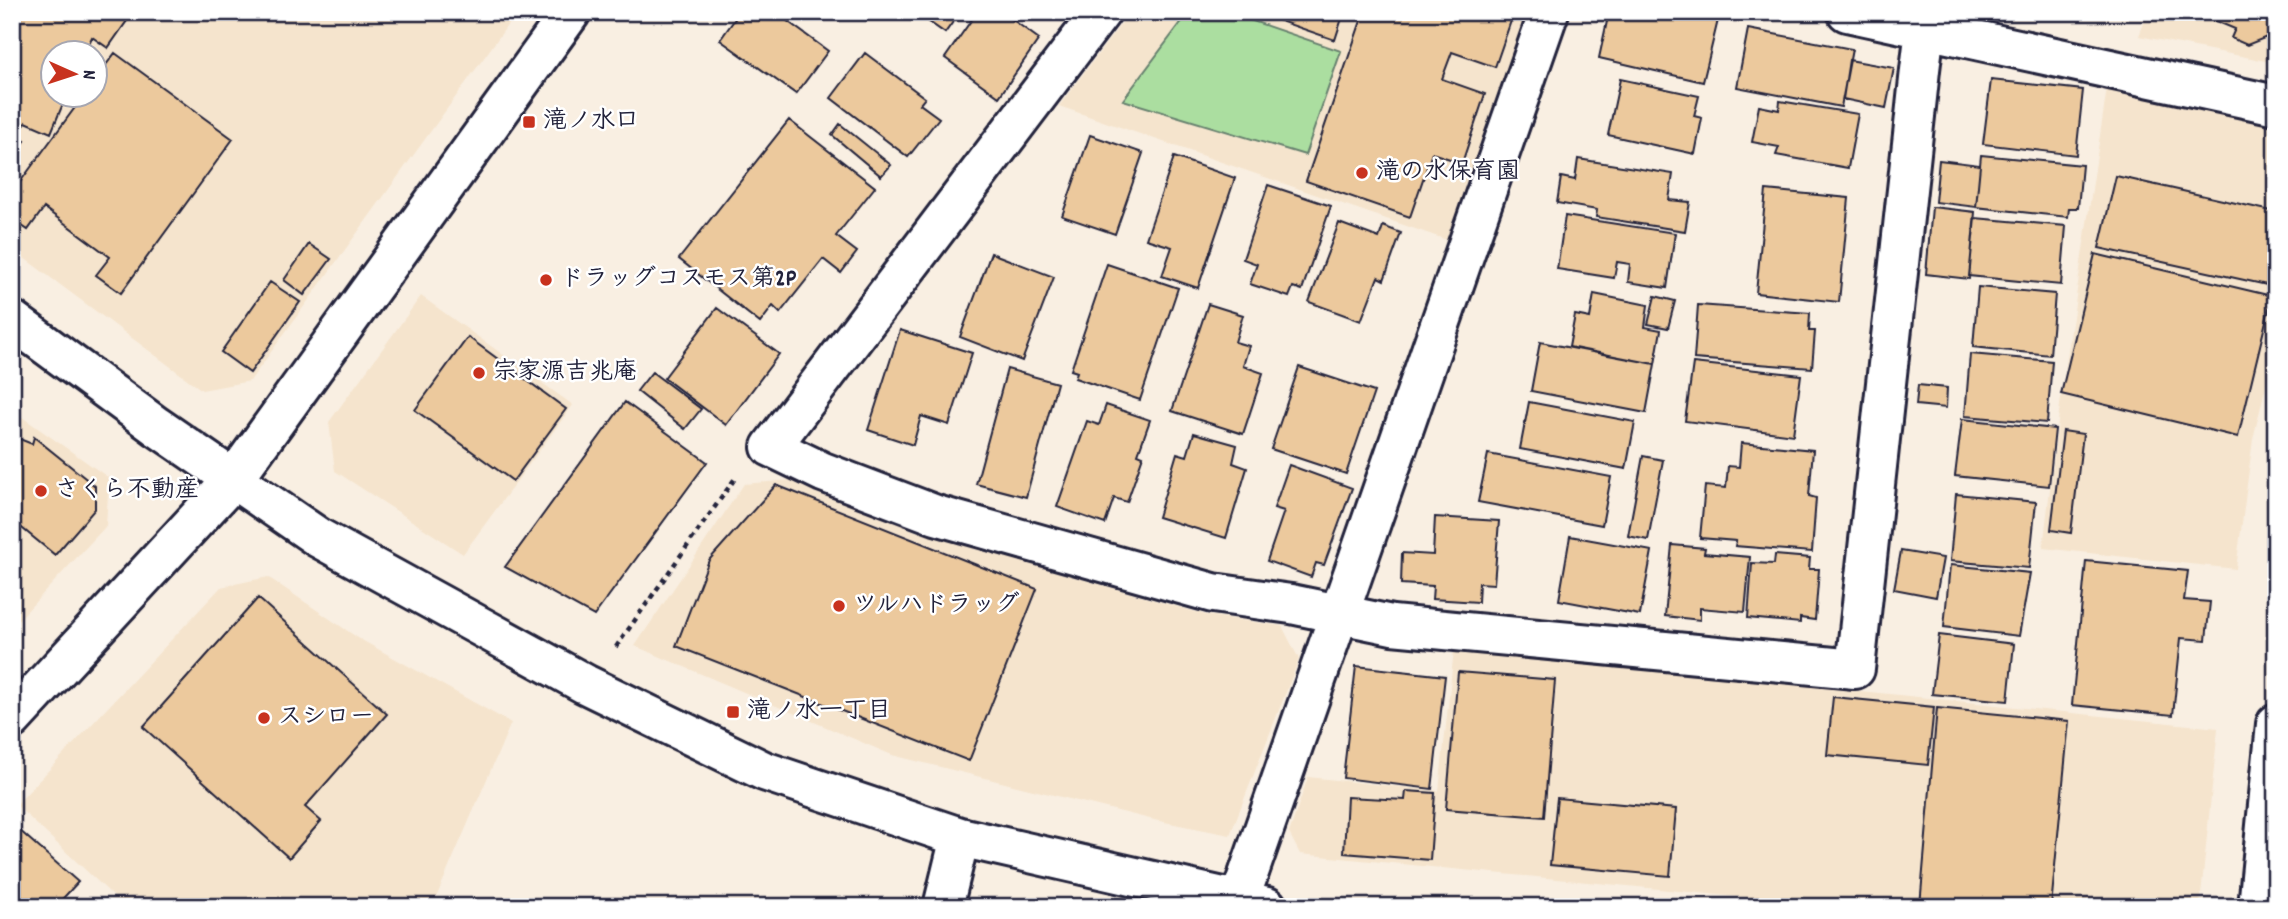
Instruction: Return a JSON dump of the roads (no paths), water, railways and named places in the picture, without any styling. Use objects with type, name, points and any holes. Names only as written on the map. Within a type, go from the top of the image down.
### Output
[{"type":"street","points":[[12,719],[233,480],[571,12]]},
{"type":"street","points":[[1101,12],[771,447],[823,472],[936,515],[1213,593],[1392,625],[1855,669],[1928,21]]},
{"type":"street","points":[[12,320],[233,480],[319,538],[585,684],[764,771],[960,837],[1253,904],[1338,614],[1549,12]]},
{"type":"street","points":[[1847,12],[1928,21],[2276,105]]},
{"type":"street","points":[[2258,907],[2276,724]]},
{"type":"street","points":[[943,907],[960,837]]},
{"type":"place","name":"滝ノ水口","points":[[529,122]]},
{"type":"place","name":"滝の水保育園","points":[[1362,173]]},
{"type":"place","name":"ドラッグコスモス第2P","points":[[546,280]]},
{"type":"place","name":"宗家源吉兆庵","points":[[479,373]]},
{"type":"place","name":"さくら不動産","points":[[41,491]]},
{"type":"place","name":"ツルハドラッグ","points":[[839,606]]},
{"type":"place","name":"滝ノ水一丁目","points":[[733,712]]},
{"type":"place","name":"スシロー","points":[[264,718]]}]
